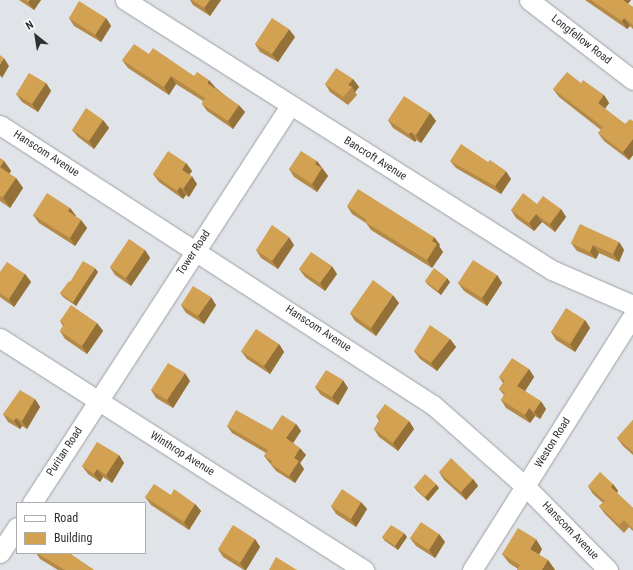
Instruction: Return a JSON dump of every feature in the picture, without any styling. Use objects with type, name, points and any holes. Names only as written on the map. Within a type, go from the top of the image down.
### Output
[{"type":"street","name":"Bancroft Avenue","points":[[125,0],[290,106],[552,270],[633,305]]},
{"type":"street","name":"Longfellow Road","points":[[529,0],[633,80]]},
{"type":"street","name":"Tower Road","points":[[98,401],[290,106]]},
{"type":"street","name":"Hanscom Avenue","points":[[0,124],[433,405],[525,486],[608,570]]},
{"type":"street","name":"Weston Road","points":[[472,570],[633,315]]},
{"type":"street","name":"Winthrop Avenue","points":[[0,338],[364,570]]},
{"type":"street","name":"Puritan Road","points":[[33,502],[98,401]]},
{"type":"street","points":[[0,553],[16,529]]},
{"type":"building","points":[[192,0],[210,0],[204,8]]},
{"type":"building","points":[[591,0],[623,0],[633,7],[633,25],[624,18],[622,21]]},
{"type":"building","points":[[79,1],[106,18],[95,35],[69,18]]},
{"type":"building","points":[[272,18],[289,29],[272,54],[255,44]]},
{"type":"building","points":[[134,44],[149,54],[153,48],[194,76],[197,72],[209,80],[207,83],[239,105],[228,121],[202,104],[205,98],[171,76],[164,87],[122,60]]},
{"type":"building","points":[[0,55],[4,58],[0,64]]},
{"type":"building","points":[[336,68],[353,79],[348,85],[352,87],[343,97],[325,84]]},
{"type":"building","points":[[567,72],[581,83],[583,80],[604,95],[598,103],[625,124],[630,119],[633,121],[633,139],[623,152],[598,133],[603,127],[553,89]]},
{"type":"building","points":[[29,73],[46,83],[32,104],[16,94]]},
{"type":"building","points":[[404,96],[430,113],[416,135],[411,132],[409,134],[388,120]]},
{"type":"building","points":[[86,108],[103,120],[89,141],[72,130]]},
{"type":"building","points":[[461,144],[488,162],[490,160],[506,171],[495,186],[450,161]]},
{"type":"building","points":[[168,151],[186,163],[182,170],[192,176],[183,189],[180,187],[177,191],[153,174]]},
{"type":"building","points":[[301,151],[317,161],[315,164],[322,168],[312,184],[289,169]]},
{"type":"building","points":[[0,158],[4,161],[0,167]]},
{"type":"building","points":[[0,167],[16,178],[3,197],[0,196]]},
{"type":"building","points":[[358,189],[434,237],[432,241],[437,244],[427,260],[365,222],[367,220],[347,206]]},
{"type":"building","points":[[47,193],[70,208],[68,211],[81,220],[70,238],[33,215]]},
{"type":"building","points":[[523,193],[537,204],[543,196],[561,209],[550,224],[536,214],[529,223],[511,210]]},
{"type":"building","points":[[580,224],[619,242],[613,254],[593,245],[590,252],[571,243]]},
{"type":"building","points":[[272,225],[289,237],[272,261],[256,250]]},
{"type":"building","points":[[129,239],[145,250],[126,278],[110,267]]},
{"type":"building","points":[[311,252],[332,266],[320,283],[299,269]]},
{"type":"building","points":[[473,260],[497,275],[482,298],[458,283]]},
{"type":"building","points":[[83,261],[95,268],[73,302],[60,293],[69,281],[70,282]]},
{"type":"building","points":[[7,262],[25,274],[9,299],[0,293],[0,272]]},
{"type":"building","points":[[434,268],[447,278],[438,291],[425,281]]},
{"type":"building","points":[[373,280],[393,295],[371,328],[350,313]]},
{"type":"building","points":[[193,286],[211,297],[198,316],[181,305]]},
{"type":"building","points":[[71,305],[97,323],[82,346],[60,331],[64,324],[60,321]]},
{"type":"building","points":[[566,308],[585,320],[570,344],[551,332]]},
{"type":"building","points":[[430,325],[450,339],[431,363],[414,351]]},
{"type":"building","points":[[256,329],[279,344],[264,366],[241,351]]},
{"type":"building","points":[[512,358],[529,369],[517,386],[541,401],[534,412],[529,408],[525,415],[501,400],[505,393],[499,389],[505,381],[499,377]]},
{"type":"building","points":[[168,363],[185,373],[167,400],[151,390]]},
{"type":"building","points":[[326,370],[343,380],[332,397],[315,387]]},
{"type":"building","points":[[20,390],[35,399],[22,421],[16,418],[14,421],[3,414]]},
{"type":"building","points":[[385,404],[409,421],[393,443],[374,429],[380,419],[376,416]]},
{"type":"building","points":[[236,410],[272,430],[282,415],[296,424],[286,438],[300,448],[294,458],[299,461],[289,476],[271,464],[272,461],[264,456],[268,450],[227,426]]},
{"type":"building","points":[[633,420],[633,452],[617,438]]},
{"type":"building","points":[[97,442],[119,455],[106,475],[97,469],[94,474],[82,466]]},
{"type":"building","points":[[451,458],[473,479],[461,492],[439,472]]},
{"type":"building","points":[[600,472],[613,484],[611,487],[633,508],[633,529],[624,520],[619,525],[599,506],[605,501],[588,486]]},
{"type":"building","points":[[425,474],[436,484],[425,497],[414,487]]},
{"type":"building","points":[[154,484],[171,495],[174,489],[195,504],[184,522],[145,497]]},
{"type":"building","points":[[342,489],[361,502],[351,519],[331,506]]},
{"type":"building","points":[[421,522],[439,534],[429,550],[410,538]]},
{"type":"building","points":[[233,525],[255,539],[240,563],[218,549]]},
{"type":"building","points":[[391,525],[404,533],[395,546],[382,537]]},
{"type":"building","points":[[518,528],[536,539],[530,549],[548,560],[542,570],[517,570],[520,565],[502,554]]},
{"type":"building","points":[[39,554],[70,554],[94,570],[65,570]]},
{"type":"building","points":[[276,557],[297,570],[269,570]]}]
